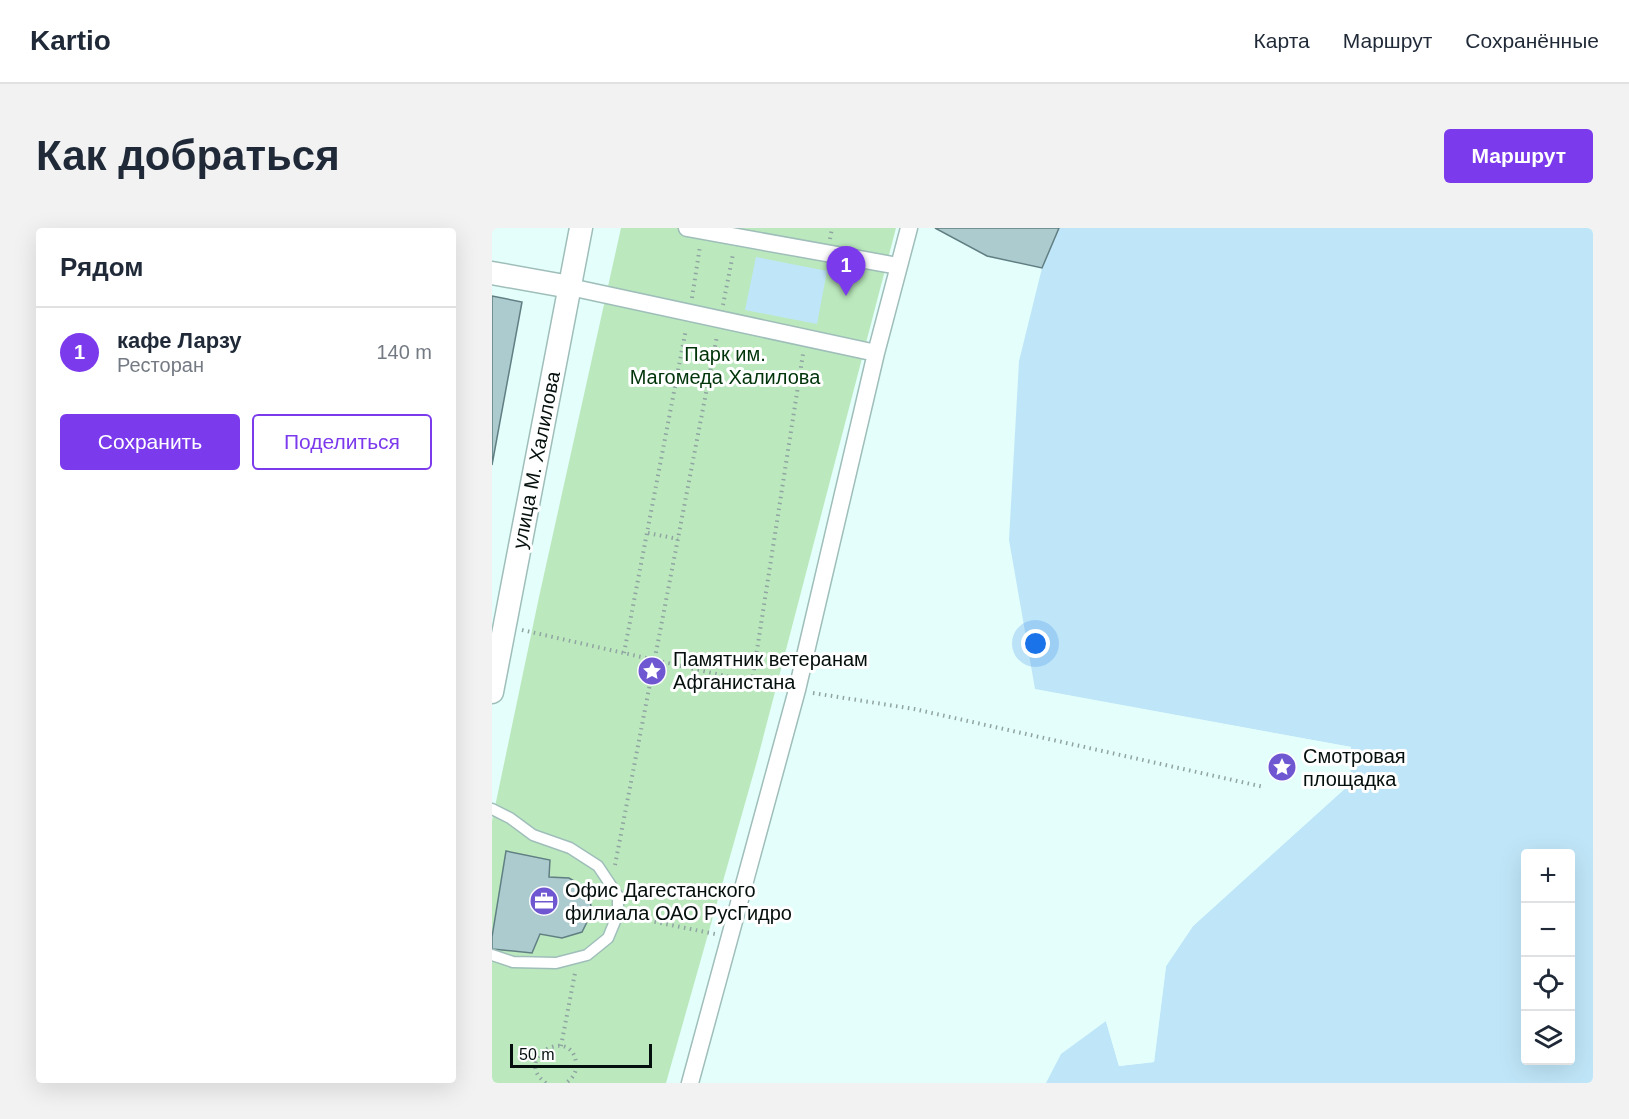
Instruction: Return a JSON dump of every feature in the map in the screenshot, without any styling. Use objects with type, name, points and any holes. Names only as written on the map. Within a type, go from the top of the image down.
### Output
[{"type":"street","name":"улица М. Халилова","points":[[492,692],[498,624],[581,228]]},
{"type":"street","points":[[690,1083],[797,690],[876,353],[909,228]]},
{"type":"street","points":[[695,229],[898,266]]},
{"type":"street","points":[[492,273],[570,287],[876,353]]},
{"type":"lane","points":[[492,809],[510,818],[533,835],[570,848],[598,866],[618,896],[618,914],[608,939],[587,955],[556,963],[513,962],[492,954]]},
{"type":"path","points":[[624,653],[689,314],[695,229]]},
{"type":"path","points":[[611,886],[736,237]]},
{"type":"path","points":[[752,682],[805,338]]},
{"type":"path","points":[[648,533],[678,539]]},
{"type":"path","points":[[498,624],[752,682],[914,709],[1264,787]]},
{"type":"path","points":[[618,914],[728,937]]},
{"type":"path","points":[[561,1046],[577,958]]},
{"type":"path","points":[[546,1083],[538,1075],[536,1069],[538,1056],[548,1047],[561,1046],[572,1053],[576,1066],[572,1078],[566,1083]]},
{"type":"green space","name":"Парк им. Магомеда Халилова","points":[[621,228],[896,228],[757,761],[666,1083],[492,1083],[492,821]]},
{"type":"water","points":[[1059,228],[1593,228],[1593,1083],[1046,1083],[1061,1054],[1106,1021],[1119,1066],[1154,1062],[1166,966],[1193,926],[1350,784],[1351,747],[1035,689],[1009,540],[1019,361],[1042,268]]},
{"type":"water","points":[[756,257],[827,271],[817,324],[745,310]]},
{"type":"pier","points":[[1032,689],[1351,747],[1350,784],[1193,926],[1166,966],[1154,1062],[1119,1066],[1105,1018],[1109,1020],[1121,1063],[1151,1059],[1163,965],[1191,924],[1347,783],[1348,749],[1034,692]]},
{"type":"building","points":[[935,228],[1059,228],[1042,268],[987,256]]},
{"type":"building","points":[[492,296],[522,302],[492,465]]},
{"type":"building","name":"Офис Дагестанского филиала ОАО РусГидро","points":[[506,851],[550,860],[549,877],[569,878],[588,889],[592,912],[582,932],[562,938],[540,934],[532,953],[492,949]]},
{"type":"place","name":"кафе Ларзу","points":[[846,296]]},
{"type":"place","name":"Памятник ветеранам Афганистана","points":[[652,671]]},
{"type":"place","name":"Смотровая площадка","points":[[1282,767]]},
{"type":"place","name":"Офис Дагестанского филиала ОАО РусГидро","points":[[544,901]]}]
